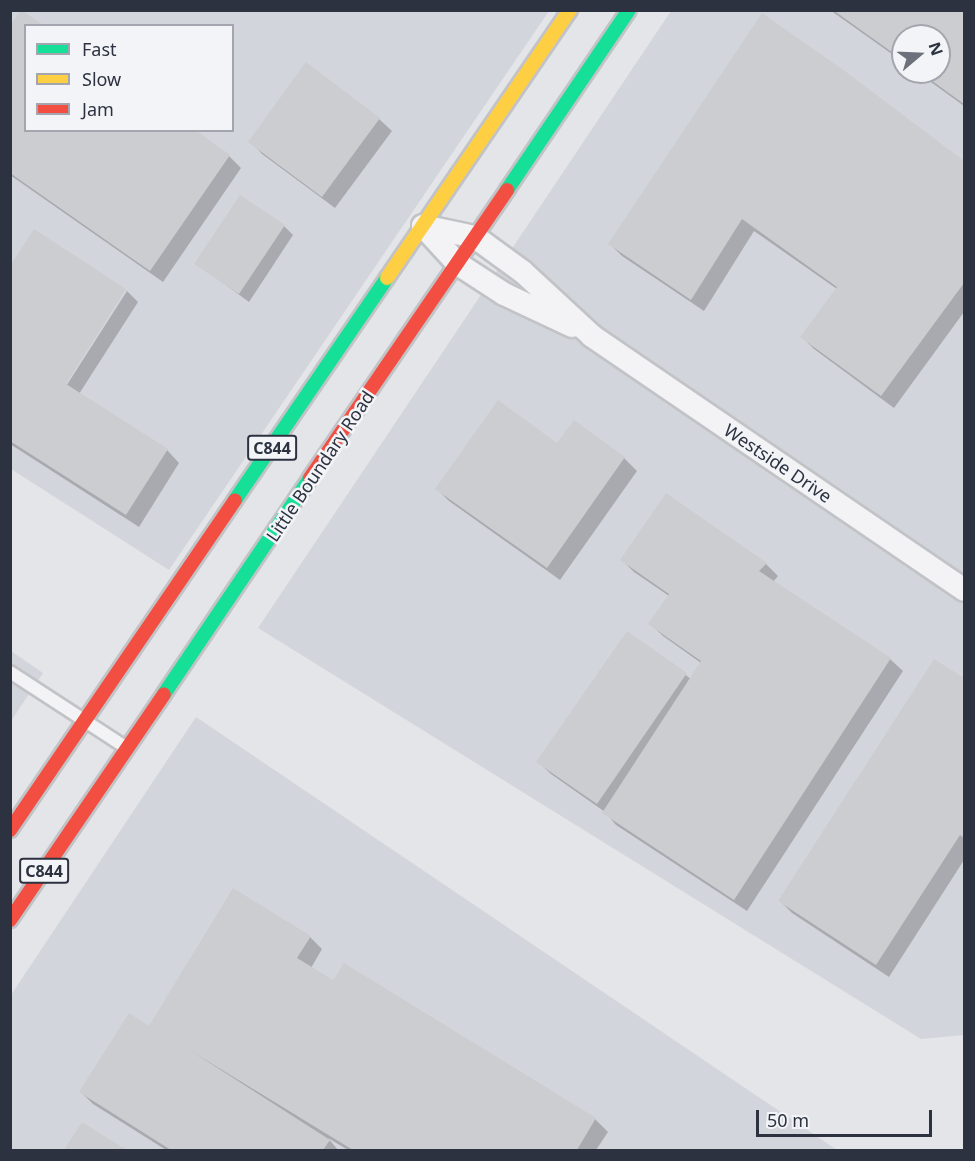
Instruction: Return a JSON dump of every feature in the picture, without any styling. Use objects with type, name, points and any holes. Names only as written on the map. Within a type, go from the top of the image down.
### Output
[{"type":"main road","name":"C844","points":[[10,830],[570,10]]},
{"type":"main road","name":"Little Boundary Road","points":[[10,920],[629,10]]},
{"type":"street","name":"Westside Drive","points":[[423,226],[475,237],[523,272],[592,336],[964,590]]},
{"type":"street","name":"Westside Drive","points":[[423,226],[458,264],[504,294],[592,336]]},
{"type":"lane","points":[[10,672],[128,749]]},
{"type":"shaded area","points":[[10,11],[549,11],[169,570],[11,469]]},
{"type":"shaded area","points":[[671,11],[964,11],[964,1035],[921,1039],[258,628]]},
{"type":"shaded area","points":[[11,651],[43,673],[11,721]]},
{"type":"shaded area","points":[[196,717],[837,1150],[11,1150],[11,995]]},
{"type":"building","points":[[21,10],[42,24],[24,24],[24,132],[198,132],[230,155],[150,271],[10,173],[10,25]]},
{"type":"building","points":[[833,10],[964,10],[964,104],[936,84],[951,84],[951,24],[891,24],[891,51]]},
{"type":"building","points":[[762,13],[846,72],[964,161],[964,283],[881,396],[800,337],[837,287],[742,219],[691,300],[608,244]]},
{"type":"building","points":[[306,62],[380,118],[322,197],[248,142]]},
{"type":"building","points":[[240,195],[285,225],[239,294],[194,264]]},
{"type":"building","points":[[34,229],[126,289],[66,384],[168,449],[126,515],[10,441],[10,266]]},
{"type":"building","points":[[498,400],[557,443],[574,420],[625,457],[547,568],[435,489]]},
{"type":"building","points":[[666,493],[767,563],[759,571],[891,658],[734,900],[602,813],[701,661],[648,624],[669,594],[620,560]]},
{"type":"building","points":[[627,631],[687,673],[597,804],[536,762]]},
{"type":"building","points":[[934,659],[964,678],[964,838],[960,835],[876,965],[778,901]]},
{"type":"building","points":[[233,888],[311,936],[297,958],[333,980],[344,963],[596,1118],[577,1150],[353,1150],[191,1051],[330,1140],[323,1150],[171,1150],[79,1092],[129,1013],[149,1026]]},
{"type":"building","points":[[82,1122],[127,1150],[64,1150]]},
{"type":"traffic: fast","points":[[507,190],[629,10]]},
{"type":"traffic: fast","points":[[235,500],[387,278]]},
{"type":"traffic: fast","points":[[164,694],[310,478]]},
{"type":"traffic: slow","points":[[387,278],[570,10]]},
{"type":"traffic: jam","points":[[310,478],[507,190]]},
{"type":"traffic: jam","points":[[10,830],[235,500]]},
{"type":"traffic: jam","points":[[10,920],[164,694]]}]
